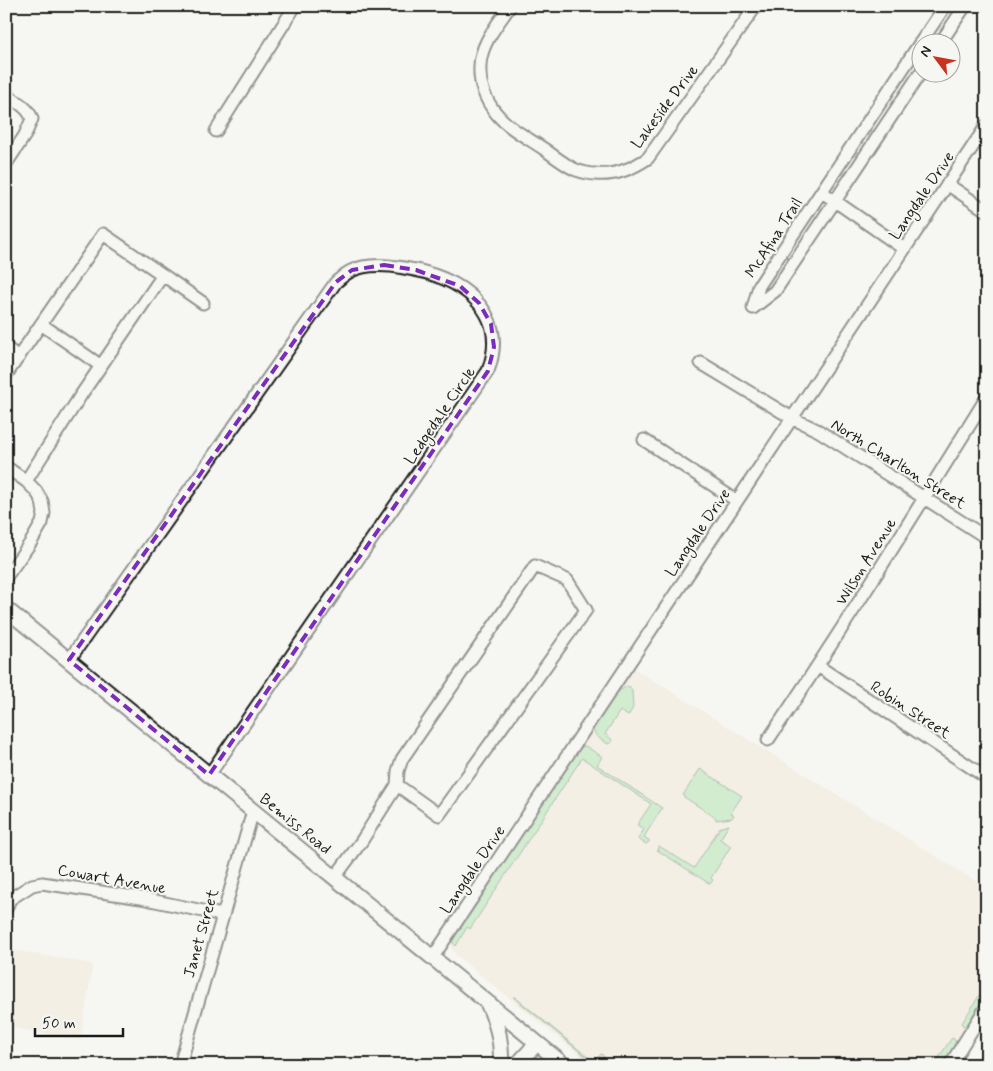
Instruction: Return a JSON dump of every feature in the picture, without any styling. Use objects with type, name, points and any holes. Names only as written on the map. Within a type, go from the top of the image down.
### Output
[{"type":"main road","name":"Bemiss Road","points":[[6,609],[564,1065]]},
{"type":"main road","points":[[485,999],[495,1017],[499,1033],[501,1065]]},
{"type":"main road","points":[[517,1065],[537,1042]]},
{"type":"street","points":[[216,131],[295,6]]},
{"type":"street","name":"Lakeside Drive","points":[[510,6],[482,52],[480,69],[486,97],[495,112],[504,121],[562,162],[575,170],[604,175],[629,170],[648,158],[756,6]]},
{"type":"street","name":"McAfina Trail","points":[[927,32],[945,6]]},
{"type":"street","points":[[948,32],[965,6]]},
{"type":"street","name":"McAfina Trail","points":[[910,58],[760,286],[753,308],[775,291],[914,82]]},
{"type":"street","points":[[6,95],[24,107],[31,114],[32,119],[6,164]]},
{"type":"street","name":"Langdale Drive","points":[[433,957],[987,125]]},
{"type":"street","points":[[851,148],[864,157]]},
{"type":"street","points":[[947,184],[987,211]]},
{"type":"street","points":[[822,192],[904,248]]},
{"type":"street","points":[[6,376],[104,234],[203,302]]},
{"type":"street","points":[[786,245],[799,254]]},
{"type":"street","name":"Ledgedale Circle","points":[[69,660],[336,282],[352,270],[384,265],[416,270],[460,286],[482,308],[491,324],[494,334],[494,347],[488,371],[209,774]]},
{"type":"street","points":[[26,481],[101,366],[163,276]]},
{"type":"street","points":[[41,324],[101,366]]},
{"type":"street","points":[[6,348],[19,357]]},
{"type":"street","name":"North Charlton Street","points":[[701,362],[792,418],[819,431],[987,538]]},
{"type":"street","name":"Wilson Avenue","points":[[768,740],[818,666],[987,398]]},
{"type":"street","points":[[644,440],[737,501]]},
{"type":"street","points":[[6,467],[26,481],[36,491],[42,500],[44,512],[42,523],[31,542],[6,577]]},
{"type":"street","points":[[335,877],[361,842],[397,785],[398,771],[402,759],[535,566],[567,580],[586,610],[439,815],[397,785]]},
{"type":"street","name":"Robin Street","points":[[818,666],[987,778]]},
{"type":"street","name":"Janet Street","points":[[180,1065],[253,810]]},
{"type":"street","name":"Cowart Avenue","points":[[6,909],[10,899],[32,885],[42,883],[141,898],[222,915]]},
{"type":"street","points":[[950,1065],[987,1006]]},
{"type":"highlighted area","points":[[384,265],[416,270],[460,286],[479,303],[491,324],[494,347],[488,371],[209,775],[69,660],[336,282],[352,270]]},
{"type":"shaded area","points":[[632,667],[987,888],[987,997],[943,1065],[592,1065],[457,956],[451,947],[456,934]]},
{"type":"shaded area","points":[[6,949],[93,964],[80,1041],[6,1026]]},
{"type":"green space","points":[[627,686],[632,691],[633,708],[628,716],[620,711],[605,734],[612,740],[608,744],[596,735],[593,726],[616,693]]},
{"type":"green space","points":[[584,746],[602,757],[597,765],[662,808],[644,837],[649,842],[646,844],[638,839],[644,829],[637,825],[651,804],[582,758],[470,929],[467,927],[456,946],[452,942],[456,934],[578,749]]},
{"type":"green space","points":[[700,769],[742,796],[731,813],[734,815],[732,818],[716,820],[716,818],[684,797],[683,795]]},
{"type":"green space","points":[[729,825],[720,839],[731,846],[711,878],[713,880],[710,884],[657,850],[659,846],[694,868],[719,828]]},
{"type":"green space","points":[[987,983],[987,997],[969,1024],[963,1026],[962,1023]]},
{"type":"green space","points":[[513,997],[594,1062],[601,1054],[604,1058],[596,1065]]},
{"type":"green space","points":[[953,1038],[956,1042],[955,1046],[943,1065],[934,1065],[951,1039]]}]
